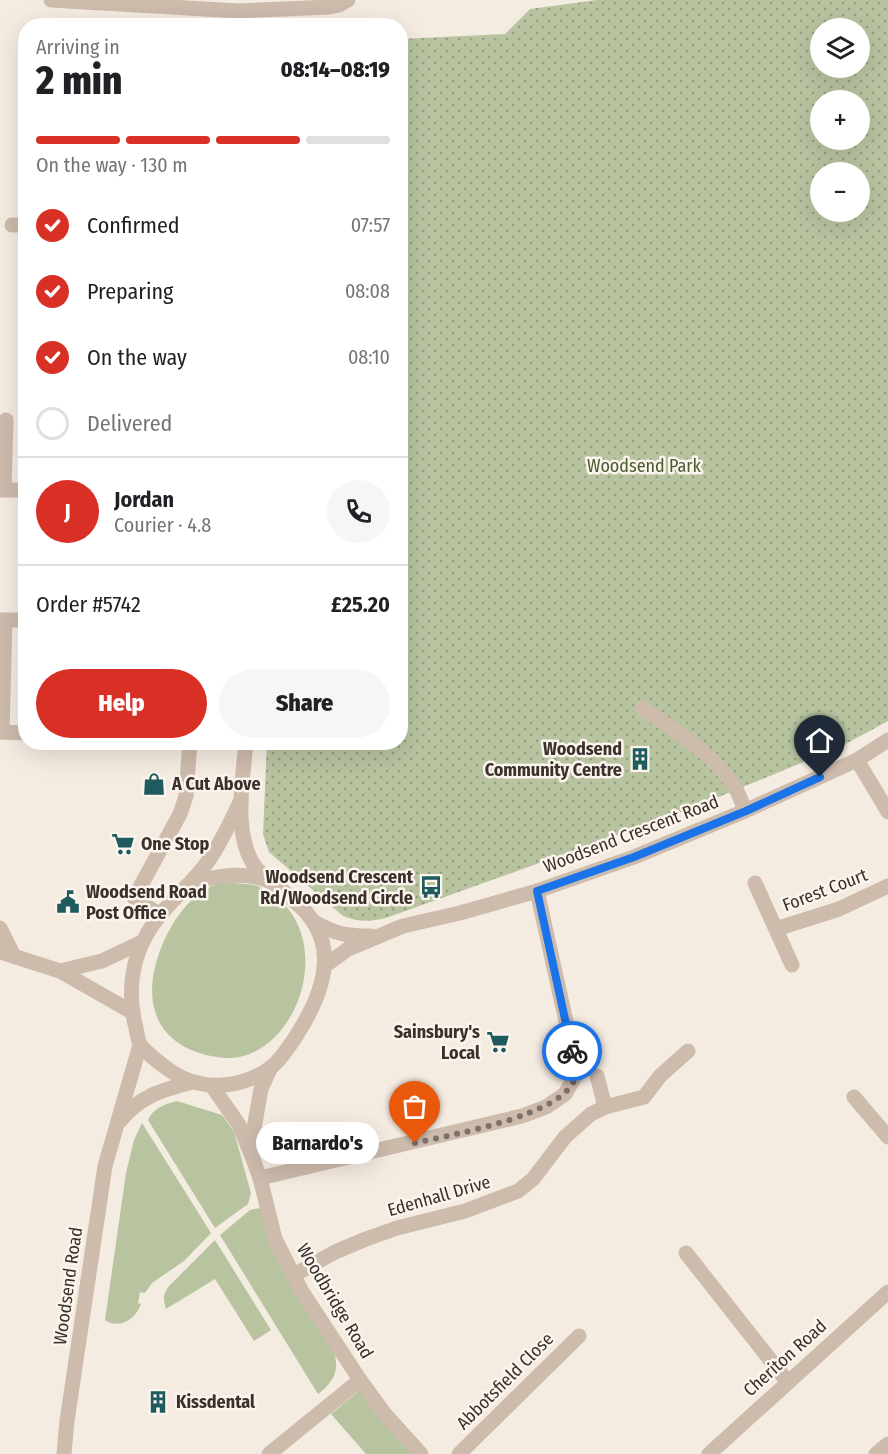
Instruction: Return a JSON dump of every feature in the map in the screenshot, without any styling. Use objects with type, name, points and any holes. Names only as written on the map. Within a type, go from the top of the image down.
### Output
[{"type":"street","points":[[51,0],[240,12],[329,7],[348,0]]},
{"type":"street","points":[[6,420],[2,490],[18,490]]},
{"type":"street","points":[[18,620],[2,620],[1,732],[18,733]]},
{"type":"street","points":[[642,708],[701,750],[717,765],[734,786],[746,811]]},
{"type":"street","name":"Woodsend Crescent Road","points":[[326,965],[348,949],[402,926],[460,913],[537,891],[634,857],[746,811],[857,760],[888,740]]},
{"type":"street","points":[[160,915],[134,898],[180,813],[186,796],[189,750]]},
{"type":"street","points":[[245,750],[240,800],[247,851],[256,868],[297,903],[314,922],[323,942],[326,965],[320,991],[308,1017],[290,1045],[271,1068],[261,1089],[250,1151]]},
{"type":"street","points":[[857,760],[888,812]]},
{"type":"street","points":[[240,800],[214,851],[192,882],[160,915],[142,942],[133,967],[132,1012],[140,1045],[167,1069],[192,1082],[212,1086],[244,1081],[271,1068]]},
{"type":"street","points":[[192,882],[224,875],[251,877],[274,884]]},
{"type":"street","name":"Forest Court","points":[[754,883],[792,965]]},
{"type":"street","name":"Forest Court","points":[[776,929],[839,909],[888,886]]},
{"type":"street","points":[[260,1178],[522,1116],[546,1107],[565,1094],[576,1075],[537,891]]},
{"type":"street","name":"Woodsend Crescent Road","points":[[314,922],[346,936],[377,936]]},
{"type":"street","points":[[0,928],[7,954],[60,971],[132,1012]]},
{"type":"street","points":[[60,971],[102,961],[142,942]]},
{"type":"street","name":"Woodsend Road","points":[[64,1454],[105,1166],[140,1045]]},
{"type":"street","name":"Edenhall Drive","points":[[294,1275],[335,1252],[366,1239],[397,1228],[483,1206],[518,1191],[533,1179],[577,1125],[605,1107],[644,1097],[660,1076],[688,1051]]},
{"type":"street","points":[[597,1076],[605,1107]]},
{"type":"street","name":"Woodsend Road","points":[[116,1125],[133,1106],[160,1090],[192,1082]]},
{"type":"street","name":"Woodbridge Road","points":[[212,1086],[239,1125],[260,1178],[275,1239],[301,1290],[384,1413],[421,1454]]},
{"type":"street","points":[[854,1097],[888,1137]]},
{"type":"street","points":[[686,1253],[787,1381]]},
{"type":"street","name":"Cheriton Road","points":[[709,1454],[888,1292]]},
{"type":"street","name":"Abbotsfield Close","points":[[459,1454],[579,1336]]},
{"type":"street","points":[[269,1454],[360,1380]]},
{"type":"street","points":[[876,1454],[888,1444]]},
{"type":"green space","name":"Woodsend Park","points":[[597,0],[888,0],[888,721],[840,747],[692,808],[386,918],[369,921],[343,916],[269,852],[263,834],[267,750],[408,750],[408,39],[505,34],[530,9]]},
{"type":"green space","points":[[235,883],[260,887],[270,893],[292,914],[303,939],[305,968],[299,997],[287,1023],[268,1043],[244,1056],[217,1057],[187,1048],[178,1043],[164,1029],[155,1011],[152,995],[153,976],[166,937],[188,904],[202,892],[217,884]]},
{"type":"green space","points":[[177,1101],[222,1115],[234,1132],[251,1193],[248,1204],[215,1228],[148,1120],[156,1110]]},
{"type":"green space","points":[[142,1123],[211,1233],[184,1261],[152,1283],[145,1293],[140,1292],[139,1309],[131,1318],[116,1324],[105,1320],[126,1173],[134,1140]]},
{"type":"green space","points":[[260,1208],[335,1355],[336,1367],[333,1377],[318,1394],[220,1235],[250,1210]]},
{"type":"green space","points":[[215,1240],[271,1330],[254,1341],[215,1279],[166,1309],[164,1297],[169,1286]]},
{"type":"green space","points":[[360,1390],[416,1454],[366,1454],[331,1414]]},
{"type":"way so far","points":[[415,1143],[522,1116],[546,1107],[565,1094],[576,1075],[572,1051]]},
{"type":"place","name":"Woodsend Community Centre","points":[[640,759]]},
{"type":"place","name":"A Cut Above","points":[[154,784]]},
{"type":"place","name":"One Stop","points":[[123,844]]},
{"type":"place","name":"Woodsend Crescent Rd/Woodsend Circle","points":[[431,887]]},
{"type":"place","name":"Woodsend Road Post Office","points":[[68,902]]},
{"type":"place","name":"Sainsbury's Local","points":[[498,1042]]},
{"type":"place","name":"Barnardo's","points":[[415,1143]]},
{"type":"place","name":"Kissdental","points":[[158,1402]]},
{"type":"route","points":[[572,1051],[537,891],[634,857],[746,811],[820,777]]}]
